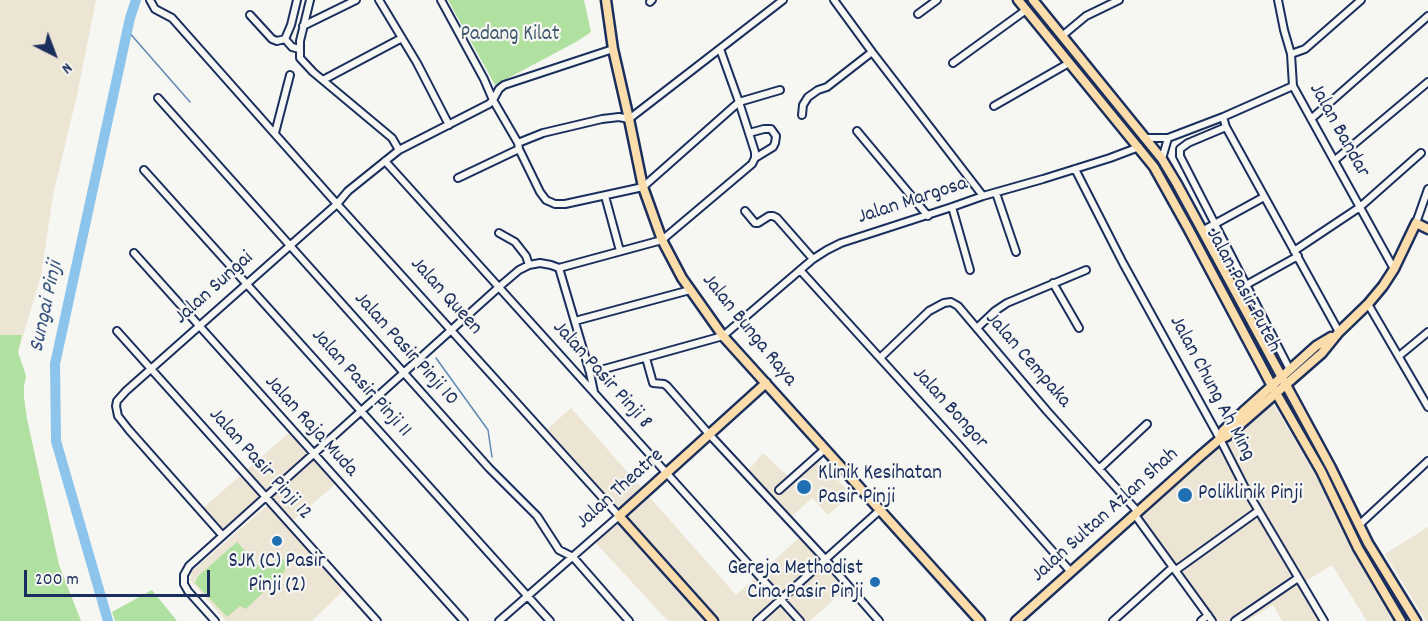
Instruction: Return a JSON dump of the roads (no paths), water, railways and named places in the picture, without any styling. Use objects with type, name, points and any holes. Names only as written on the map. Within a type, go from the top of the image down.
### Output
[{"type":"main road","name":"Jalan Bunga Raya","points":[[606,0],[613,49],[643,187],[662,240],[682,278],[723,336],[980,621]]},
{"type":"main road","name":"Jalan Pasir Puteh","points":[[1018,0],[1154,167],[1325,479],[1358,548],[1401,621]]},
{"type":"main road","name":"Jalan Pasir Puteh","points":[[1033,0],[1162,159],[1330,466],[1368,543],[1416,621]]},
{"type":"main road","points":[[1339,332],[1383,286],[1394,269],[1416,223],[1428,229]]},
{"type":"main road","name":"Jalan Sultan Azlan Shah","points":[[1016,621],[1220,439],[1227,436],[1284,381],[1322,353],[1339,332]]},
{"type":"main road","name":"Jalan Theatre","points":[[619,516],[766,383]]},
{"type":"main road","name":"Jalan Queen","points":[[619,516],[713,621]]},
{"type":"street","name":"Jalan Queen","points":[[150,0],[155,9],[172,18],[619,516]]},
{"type":"street","points":[[285,39],[297,0]]},
{"type":"street","points":[[310,0],[303,26],[300,57],[323,80],[392,138],[399,150]]},
{"type":"street","points":[[303,26],[356,0]]},
{"type":"street","points":[[379,0],[449,125]]},
{"type":"street","points":[[441,0],[519,146],[540,192],[546,200],[555,204],[565,204],[643,187],[739,102],[780,90]]},
{"type":"street","points":[[770,0],[775,6]]},
{"type":"street","points":[[458,178],[543,132],[602,119],[619,117],[629,119],[783,0]]},
{"type":"street","points":[[834,0],[983,196]]},
{"type":"street","points":[[918,14],[937,0]]},
{"type":"street","points":[[1062,36],[1086,16],[1119,0]]},
{"type":"street","name":"Jalan Bandar","points":[[1278,0],[1291,54],[1293,86],[1394,269]]},
{"type":"street","points":[[1291,54],[1305,49],[1361,0]]},
{"type":"street","points":[[953,63],[1026,10]]},
{"type":"street","points":[[250,15],[272,39],[277,41],[285,39]]},
{"type":"street","points":[[1311,119],[1428,16]]},
{"type":"street","points":[[323,80],[402,38]]},
{"type":"street","points":[[285,39],[299,49]]},
{"type":"street","name":"Jalan Sungai","points":[[222,536],[118,416],[117,401],[198,326],[337,204],[348,191],[399,150],[489,104],[498,89],[504,85],[613,49]]},
{"type":"street","points":[[720,49],[755,152],[755,159]]},
{"type":"street","points":[[802,116],[803,105],[808,97],[827,87],[872,52]]},
{"type":"street","points":[[994,106],[1069,63]]},
{"type":"street","points":[[275,133],[290,75]]},
{"type":"street","points":[[1335,160],[1428,82]]},
{"type":"street","points":[[1144,138],[1168,138],[1293,86]]},
{"type":"street","name":"Jalan Pasir Pinji 10","points":[[158,98],[489,468],[537,516],[559,550],[573,557],[629,621]]},
{"type":"street","points":[[1223,117],[1226,127],[1339,332]]},
{"type":"street","points":[[1226,127],[1188,142],[1180,149],[1180,156],[1292,374]]},
{"type":"street","points":[[215,621],[184,584],[184,575],[189,566],[519,270],[540,263],[559,268],[662,240],[776,143],[776,136],[771,129],[749,134]]},
{"type":"street","points":[[857,131],[928,216]]},
{"type":"street","points":[[1162,159],[1168,138]]},
{"type":"street","name":"Jalan Margosa","points":[[723,336],[813,259],[828,249],[983,196],[1075,169],[1139,147]]},
{"type":"street","points":[[1246,285],[1296,254],[1360,207],[1420,153]]},
{"type":"street","name":"Jalan Pasir Pinji 8","points":[[385,161],[800,621]]},
{"type":"street","name":"Jalan Chung Ah Ming","points":[[1075,169],[1123,263],[1258,511],[1324,621]]},
{"type":"street","name":"Jalan Pasir Pinji 11","points":[[144,170],[550,621]]},
{"type":"street","points":[[1416,223],[1425,208],[1428,189]]},
{"type":"street","points":[[996,193],[1016,252]]},
{"type":"street","points":[[605,196],[620,251]]},
{"type":"street","points":[[1202,231],[1264,197]]},
{"type":"street","points":[[952,207],[970,270]]},
{"type":"street","points":[[745,211],[755,223],[769,216],[777,218],[813,259]]},
{"type":"street","points":[[499,232],[514,242],[526,256],[529,265]]},
{"type":"street","name":"Jalan Raja Muda","points":[[134,253],[464,621]]},
{"type":"street","points":[[559,268],[594,392]]},
{"type":"street","name":"Jalan Bongor","points":[[800,270],[1071,572]]},
{"type":"street","points":[[977,328],[1000,307],[1086,270]]},
{"type":"street","points":[[1053,283],[1079,328]]},
{"type":"street","points":[[575,321],[690,290]]},
{"type":"street","name":"Jalan Cempaka","points":[[880,358],[929,311],[944,303],[951,302],[958,306],[1047,411],[1100,468],[1137,514],[1210,618]]},
{"type":"street","points":[[1368,304],[1428,407]]},
{"type":"street","name":"Jalan Pasir Pinji 12","points":[[117,331],[377,621]]},
{"type":"street","points":[[1399,356],[1428,332]]},
{"type":"street","points":[[590,373],[723,336]]},
{"type":"street","points":[[646,358],[653,383],[664,384],[670,390],[879,621]]},
{"type":"street","points":[[1100,468],[1147,424]]},
{"type":"street","points":[[779,490],[825,449]]},
{"type":"street","points":[[1359,525],[1428,461]]},
{"type":"street","points":[[757,621],[880,510]]},
{"type":"street","points":[[1113,621],[1175,568],[1258,511]]},
{"type":"street","name":"Jalan Theatre","points":[[499,621],[619,516]]},
{"type":"street","points":[[1235,621],[1245,618],[1298,578]]},
{"type":"street","points":[[1202,621],[1210,618]]},
{"type":"waterway","name":"Sungai Pinji","points":[[108,621],[56,441],[55,364],[130,18],[136,0]]},
{"type":"waterway","points":[[127,30],[190,102]]},
{"type":"waterway","points":[[436,358],[488,430],[492,457]]},
{"type":"place","name":"Klinik Kesihatan Pasir Pinji","points":[[804,487]]},
{"type":"place","name":"Poliklinik Pinji","points":[[1185,495]]},
{"type":"place","name":"SJK (C) Pasir Pinji (2)","points":[[277,541]]},
{"type":"place","name":"Gereja Methodist Cina Pasir Pinji","points":[[875,582]]},
{"type":"park label","name":"Padang Kilat","points":[[510,36]]}]
